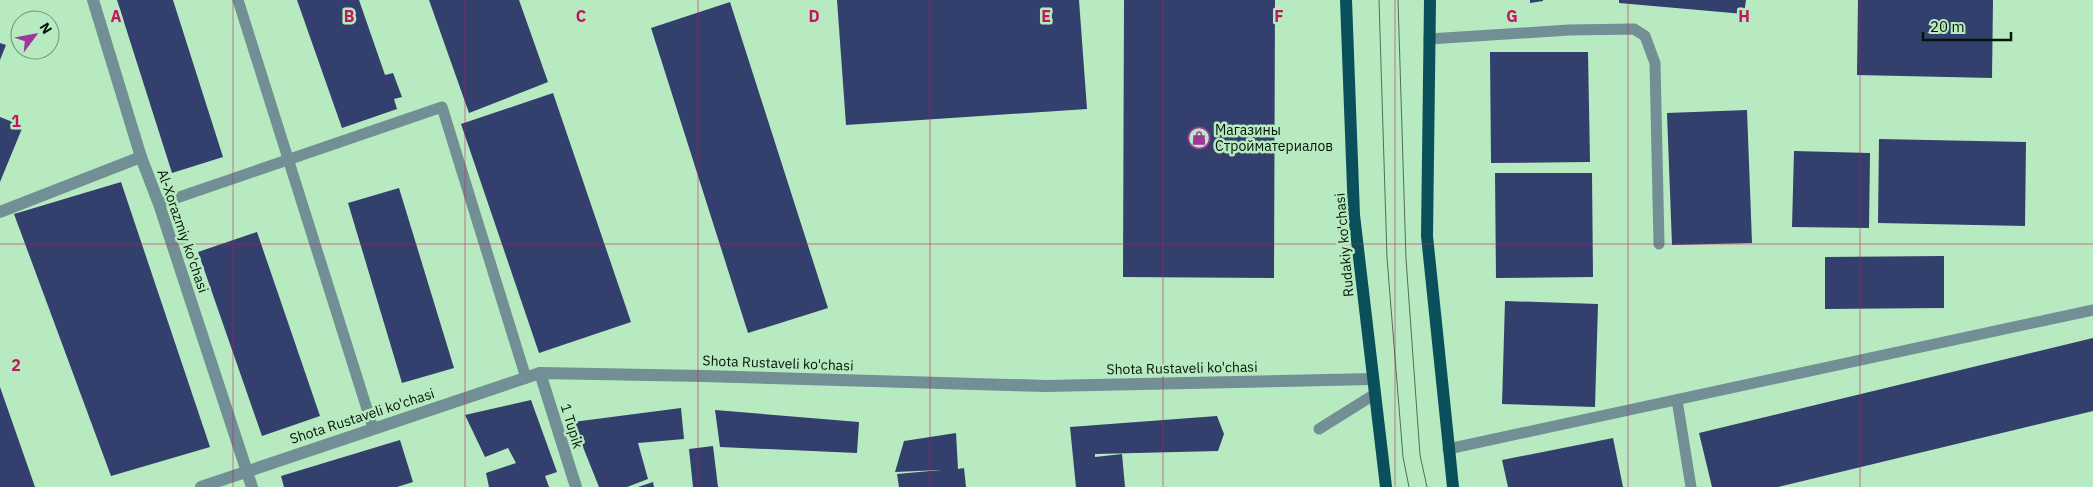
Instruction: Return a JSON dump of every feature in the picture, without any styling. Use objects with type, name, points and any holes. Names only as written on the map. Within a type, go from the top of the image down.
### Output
[{"type":"main road","name":"Rudakiy ko'chasi","points":[[1346,0],[1354,215],[1386,487]]},
{"type":"main road","points":[[1430,0],[1427,236],[1453,487]]},
{"type":"street","name":"Al-Xorazmiy ko'chasi","points":[[93,0],[141,157],[159,204],[252,487]]},
{"type":"street","points":[[0,212],[141,157]]},
{"type":"street","name":"Shota Rustaveli ko'chasi","points":[[201,487],[246,470],[540,373],[1046,386],[1372,378]]},
{"type":"street","name":"1 Tupik","points":[[540,373],[576,487]]},
{"type":"lane","points":[[238,0],[373,428]]},
{"type":"lane","points":[[1429,39],[1624,29],[1634,29],[1645,36],[1655,63],[1659,244]]},
{"type":"lane","points":[[159,204],[442,107],[526,378]]},
{"type":"lane","points":[[1448,449],[2093,310]]},
{"type":"lane","points":[[1319,429],[1375,394]]},
{"type":"lane","points":[[1677,400],[1691,487]]},
{"type":"building","points":[[117,0],[173,0],[223,157],[172,173]]},
{"type":"building","points":[[297,0],[359,0],[385,75],[393,73],[402,97],[394,99],[397,109],[342,128]]},
{"type":"building","points":[[429,0],[519,0],[548,82],[469,113]]},
{"type":"building","points":[[837,0],[1079,0],[1087,109],[846,125]]},
{"type":"building","name":"Магазины Стройматериалов","points":[[1124,0],[1275,0],[1274,278],[1123,277]]},
{"type":"building","points":[[1530,0],[1543,0],[1543,1],[1530,3]]},
{"type":"building","points":[[1619,0],[1746,0],[1744,14],[1619,3]]},
{"type":"building","points":[[1858,0],[1993,0],[1992,78],[1857,75]]},
{"type":"building","points":[[730,2],[828,308],[748,333],[651,28]]},
{"type":"building","points":[[0,43],[6,45],[0,60]]},
{"type":"building","points":[[1490,52],[1588,52],[1590,162],[1491,163]]},
{"type":"building","points":[[553,93],[631,322],[539,353],[461,124]]},
{"type":"building","points":[[1747,110],[1752,243],[1672,245],[1667,113]]},
{"type":"building","points":[[0,117],[23,126],[0,182]]},
{"type":"building","points":[[1879,139],[2026,142],[2025,226],[1878,223]]},
{"type":"building","points":[[1794,151],[1870,153],[1869,228],[1792,227]]},
{"type":"building","points":[[1495,173],[1592,173],[1593,277],[1496,278]]},
{"type":"building","points":[[121,182],[210,447],[111,476],[14,214]]},
{"type":"building","points":[[399,188],[454,368],[402,383],[348,203]]},
{"type":"building","points":[[257,232],[320,416],[262,436],[198,252]]},
{"type":"building","points":[[1944,256],[1944,308],[1825,309],[1825,257]]},
{"type":"building","points":[[1505,301],[1598,304],[1595,407],[1502,404]]},
{"type":"building","points":[[2093,338],[2093,411],[1778,487],[1712,487],[1699,433]]},
{"type":"building","points":[[0,387],[35,487],[0,487]]},
{"type":"building","points":[[531,400],[557,472],[545,476],[549,487],[489,487],[486,473],[516,463],[508,448],[485,457],[465,415]]},
{"type":"building","points":[[681,408],[684,439],[638,443],[648,479],[627,487],[599,487],[573,422]]},
{"type":"building","points":[[715,410],[859,422],[857,453],[720,447]]},
{"type":"building","points":[[1217,416],[1224,434],[1218,451],[1095,454],[1095,457],[1122,454],[1125,487],[1076,487],[1070,427]]},
{"type":"building","points":[[956,433],[958,469],[964,468],[966,487],[899,487],[897,474],[941,470],[895,472],[904,441]]},
{"type":"building","points":[[1613,438],[1623,487],[1508,487],[1502,460]]},
{"type":"building","points":[[400,440],[413,482],[397,487],[284,487],[281,476]]},
{"type":"building","points":[[713,446],[718,487],[693,487],[689,449]]},
{"type":"building","points":[[653,482],[654,487],[638,487]]},
{"type":"tram line","points":[[1379,0],[1387,258],[1403,457],[1409,487]]},
{"type":"tram line","points":[[1398,0],[1406,259],[1420,455],[1427,487]]},
{"type":"place","name":"Магазины Стройматериалов","points":[[1199,138]]}]
